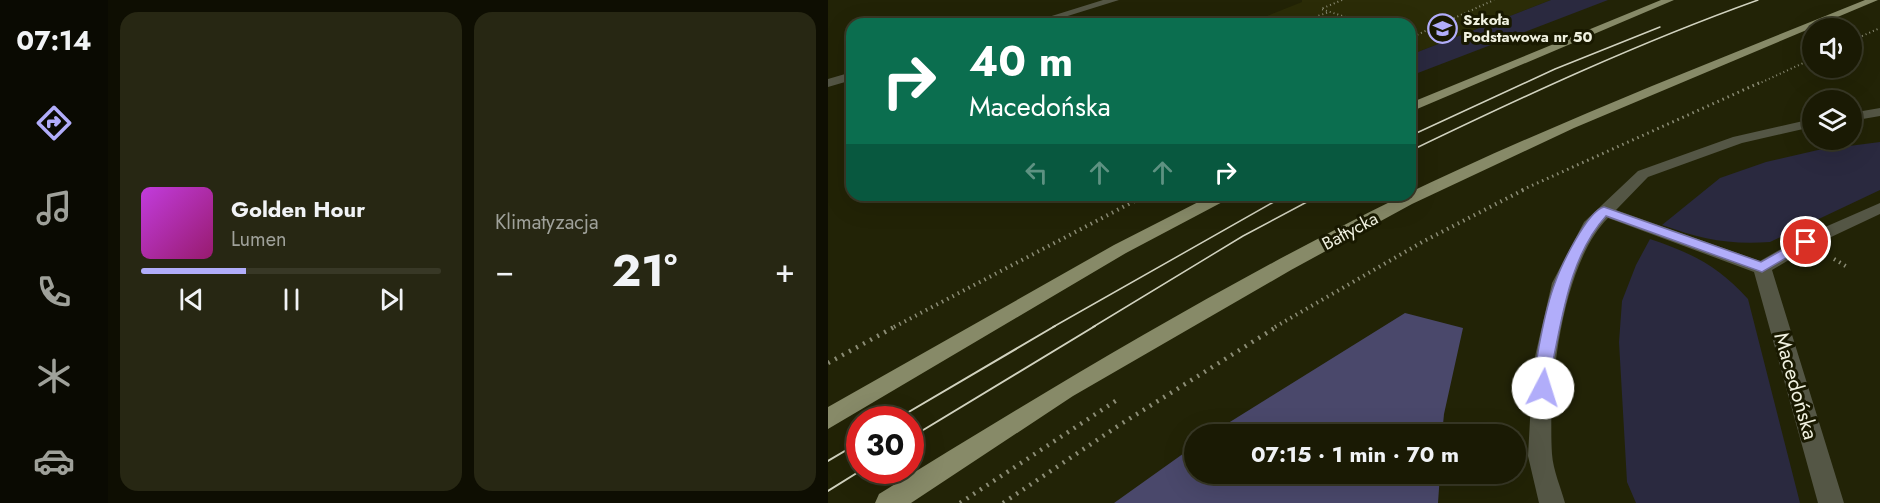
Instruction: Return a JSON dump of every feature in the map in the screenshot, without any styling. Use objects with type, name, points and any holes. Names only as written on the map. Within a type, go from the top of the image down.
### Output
[{"type":"main road","points":[[1416,105],[1669,0]]},
{"type":"main road","name":"Bałtycka","points":[[1416,196],[1569,125],[1873,0]]},
{"type":"main road","points":[[828,419],[1110,254],[1212,201]]},
{"type":"main road","name":"Bałtycka","points":[[888,503],[1065,390],[1284,266],[1406,201]]},
{"type":"street","points":[[1052,18],[1114,0]]},
{"type":"street","points":[[828,83],[846,78]]},
{"type":"street","points":[[1862,115],[1880,112]]},
{"type":"street","points":[[1552,503],[1540,456],[1544,365],[1562,283],[1590,226],[1643,174],[1738,140],[1802,125]]},
{"type":"street","points":[[1604,211],[1762,268],[1806,242],[1880,208]]},
{"type":"street","name":"Macedońska","points":[[1762,268],[1831,503]]},
{"type":"path","points":[[1342,0],[1321,9],[1348,18]]},
{"type":"path","points":[[1416,35],[1494,0]]},
{"type":"path","points":[[1312,18],[1329,12]]},
{"type":"path","points":[[1862,36],[1880,28]]},
{"type":"path","points":[[1003,503],[1111,430],[1354,279],[1488,207],[1562,171],[1802,63]]},
{"type":"path","points":[[828,363],[962,290],[1134,201]]},
{"type":"path","points":[[960,503],[1121,397]]},
{"type":"shaded area","name":"Szkoła Podstawowa nr 50","points":[[1302,0],[1551,0],[1416,53],[1416,18],[1262,18],[1302,2]]},
{"type":"shaded area","points":[[1551,0],[1608,0],[1416,74],[1416,53]]},
{"type":"shaded area","points":[[1880,142],[1880,190],[1770,242],[1741,243],[1715,240],[1662,225],[1720,178],[1766,162],[1818,150],[1862,150],[1862,144]]},
{"type":"shaded area","points":[[1650,239],[1704,262],[1726,278],[1748,299],[1800,503],[1636,503],[1627,482],[1619,342],[1622,301],[1636,265]]},
{"type":"shaded area","points":[[1405,313],[1463,328],[1443,424],[1227,424]]},
{"type":"shaded area","points":[[1184,453],[1184,484],[1439,484],[1438,503],[1114,503]]},
{"type":"tram line","points":[[1416,148],[1582,71],[1758,0]]},
{"type":"tram line","points":[[1416,133],[1555,69],[1660,27]]},
{"type":"tram line","points":[[1053,327],[1275,201]]},
{"type":"tram line","points":[[1093,327],[1243,236],[1309,201]]},
{"type":"tram line","points":[[919,406],[1055,326]]},
{"type":"tram line","points":[[924,430],[1095,326]]},
{"type":"tram line","points":[[828,461],[846,450]]},
{"type":"tram line","points":[[828,491],[846,480]]},
{"type":"place","name":"Szkoła Podstawowa nr 50","points":[[1442,29]]},
{"type":"route","points":[[1543,388],[1544,365],[1562,283],[1590,226],[1604,211],[1762,268],[1806,242]]}]
